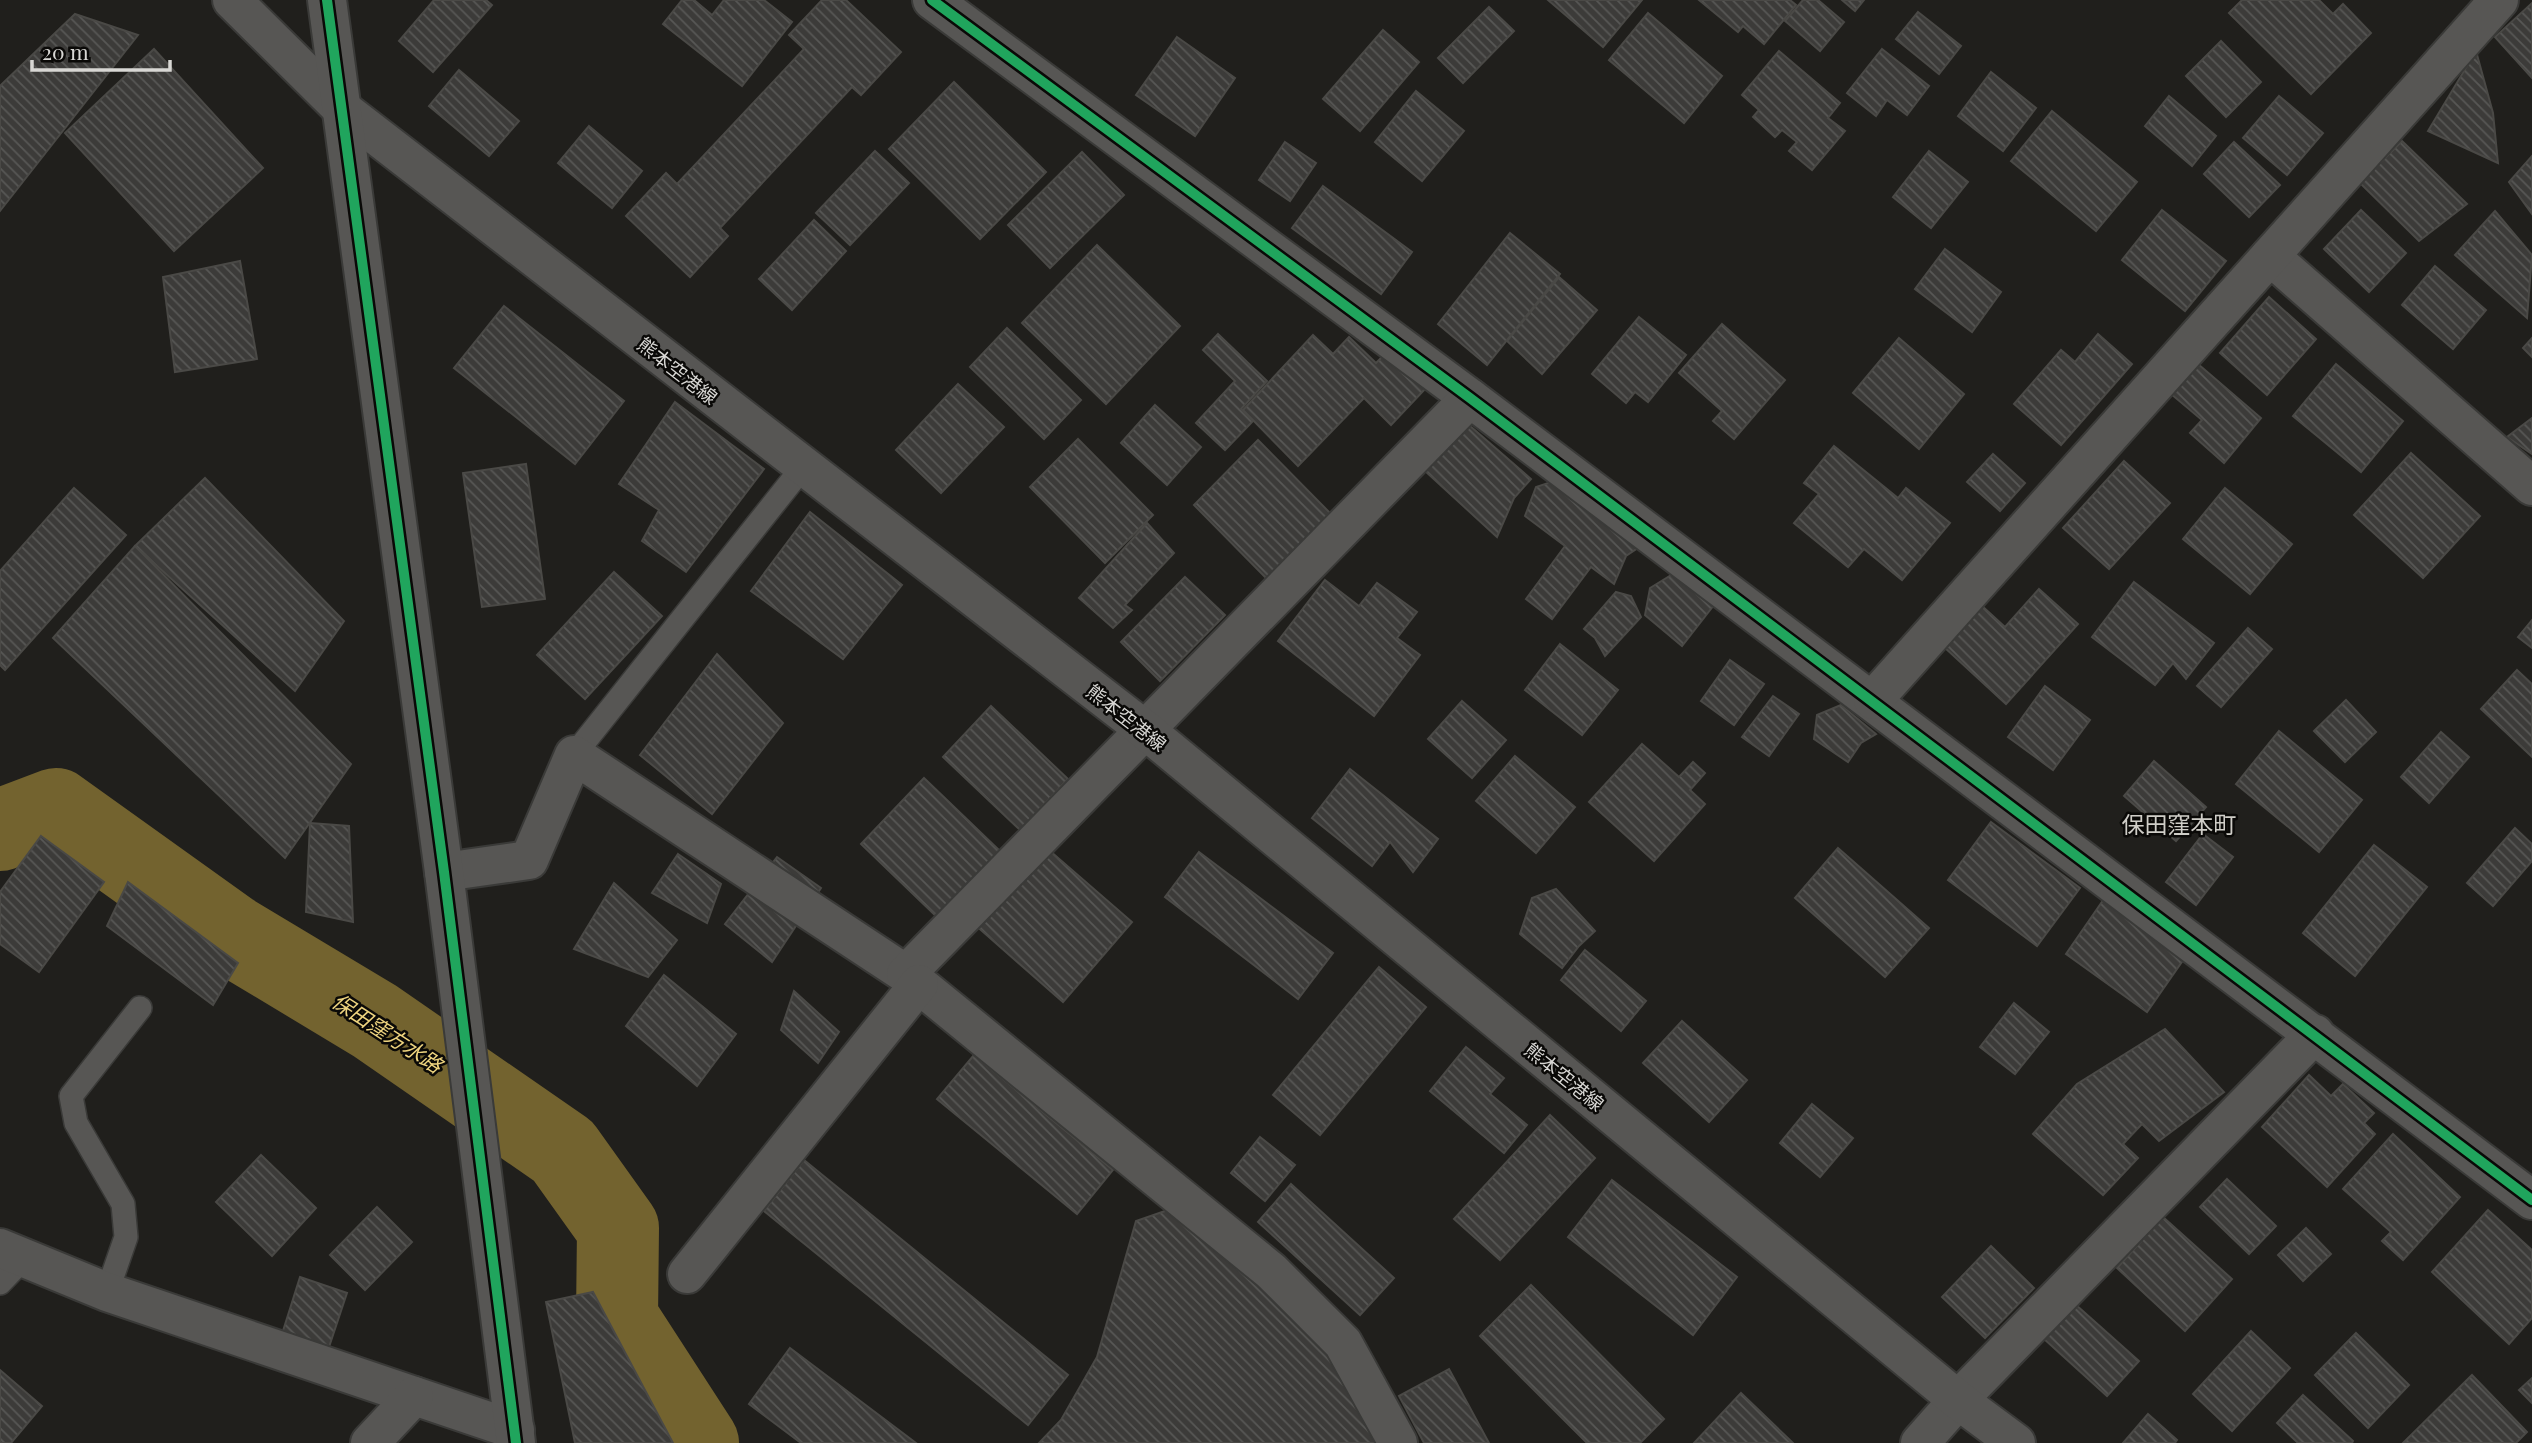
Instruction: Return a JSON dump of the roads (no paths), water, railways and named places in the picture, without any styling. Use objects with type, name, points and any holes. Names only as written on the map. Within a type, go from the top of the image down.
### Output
[{"type":"street","name":"熊本空港線","points":[[232,0],[342,109],[1144,729],[1958,1400],[2016,1443]]},
{"type":"street","points":[[8,1263],[107,1292],[414,1396],[515,1437],[444,872],[327,0]]},
{"type":"street","points":[[932,0],[1471,398],[2532,1200]]},
{"type":"street","points":[[1872,700],[2499,0]]},
{"type":"street","points":[[2270,256],[2532,486]]},
{"type":"street","points":[[687,1273],[913,979],[1144,729],[1471,398]]},
{"type":"street","points":[[444,872],[528,860],[574,755],[913,979],[1271,1271],[1343,1343],[1398,1443]]},
{"type":"street","points":[[1920,1443],[1958,1400],[2315,1034]]},
{"type":"street","points":[[370,1443],[414,1396]]},
{"type":"lane","points":[[574,755],[803,467]]},
{"type":"lane","points":[[107,1292],[125,1237],[123,1204],[76,1123],[71,1096],[140,1008]]},
{"type":"waterway","name":"保田窪方水路","points":[[0,830],[56,809],[232,935],[375,1021],[563,1151],[618,1228],[617,1318],[698,1443]]},
{"type":"district","name":"保田窪本町","points":[[2179,823]]}]
